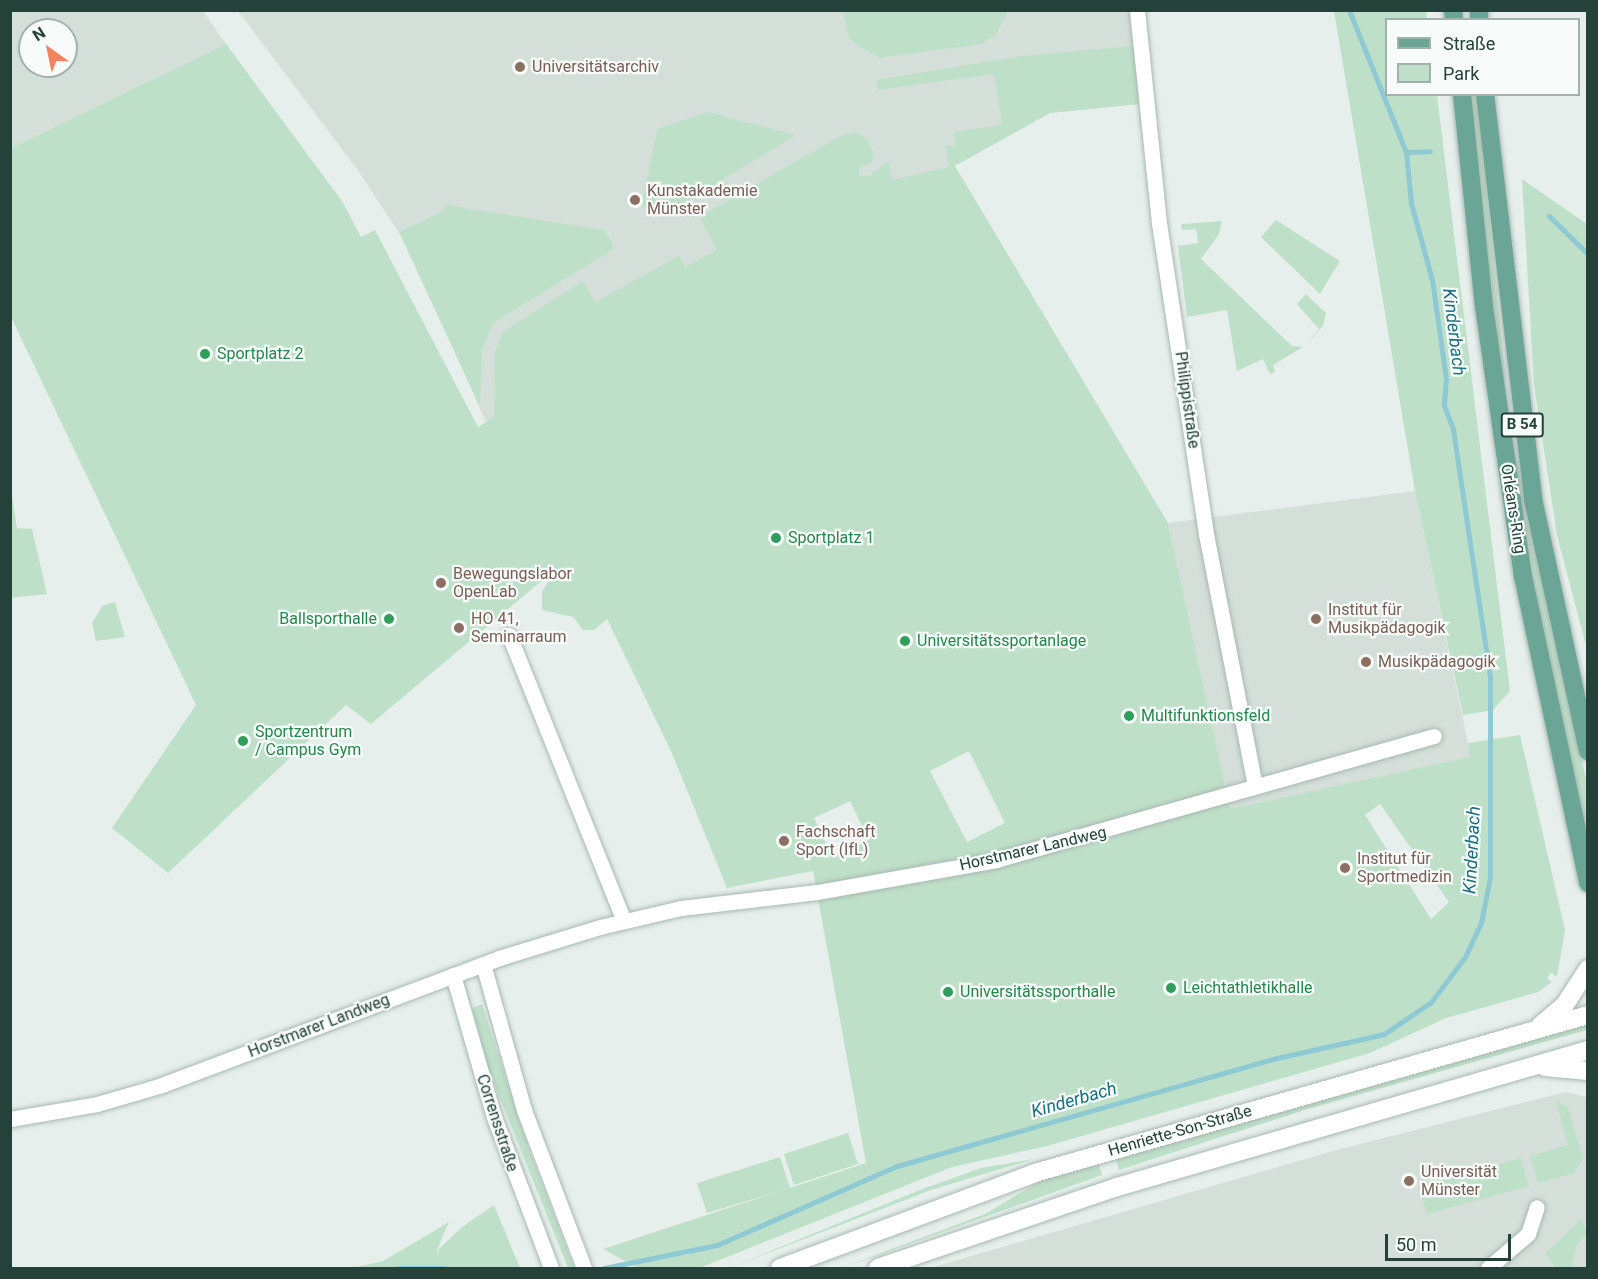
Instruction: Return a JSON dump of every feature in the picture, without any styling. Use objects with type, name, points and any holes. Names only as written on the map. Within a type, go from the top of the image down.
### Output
[{"type":"main road","name":"Orléans-Ring","points":[[1462,96],[1489,339],[1523,576],[1587,883]]},
{"type":"main road","name":"Orléans-Ring","points":[[1485,96],[1532,488],[1587,751]]},
{"type":"main road","points":[[1535,1030],[1564,1006],[1587,969]]},
{"type":"main road","name":"Henriette-Son-Straße","points":[[780,1269],[1035,1173],[1587,1015]]},
{"type":"main road","points":[[878,1269],[1117,1187],[1587,1050]]},
{"type":"main road","points":[[1531,1066],[1587,1071]]},
{"type":"street","name":"Philippistraße","points":[[1137,10],[1159,223],[1206,534],[1255,786]]},
{"type":"street","points":[[509,635],[624,921]]},
{"type":"street","name":"Horstmarer Landweg","points":[[10,1119],[97,1104],[159,1086],[483,964],[624,921],[996,860],[1434,736]]},
{"type":"street","name":"Corrensstraße","points":[[483,964],[514,1079],[584,1265]]},
{"type":"street","name":"Corrensstraße","points":[[453,975],[489,1101],[550,1268]]},
{"type":"street","points":[[1488,1269],[1528,1234],[1537,1207]]},
{"type":"shaded area","points":[[11,11],[203,11],[226,44],[11,148]]},
{"type":"shaded area","name":"Kunstakademie Münster","points":[[238,11],[1129,11],[1139,104],[1050,113],[486,422],[411,251],[357,169]]},
{"type":"shaded area","name":"Institut für Musikpädagogik","points":[[1415,491],[1471,757],[1230,810],[1168,523]]},
{"type":"shaded area","name":"Universität Münster","points":[[1565,1092],[1587,1097],[1587,1268],[930,1268],[1333,1151]]},
{"type":"green space","points":[[843,10],[1008,11],[996,35],[981,44],[879,58],[849,39]]},
{"type":"green space","points":[[1334,11],[1426,11],[1427,18],[1385,18],[1385,96],[1437,96],[1510,691],[1493,710],[1463,715],[1415,491]]},
{"type":"green space","name":"Universitätssportanlage","points":[[226,44],[342,201],[361,237],[375,230],[478,427],[494,417],[495,351],[503,332],[583,281],[595,302],[679,256],[685,267],[717,250],[701,220],[705,214],[840,136],[855,132],[866,138],[874,152],[872,163],[860,166],[859,175],[869,176],[889,161],[892,180],[949,167],[946,146],[956,145],[954,132],[1002,125],[994,74],[878,90],[877,80],[1022,56],[1133,46],[1139,104],[1050,113],[955,166],[1168,523],[1230,809],[1470,757],[1468,743],[1520,735],[1565,930],[1557,977],[1551,973],[1547,978],[1552,982],[1538,992],[1446,1018],[1370,1053],[1047,1146],[952,1167],[702,1267],[638,1268],[603,1249],[866,1163],[813,871],[727,888],[671,751],[607,619],[594,630],[583,630],[573,617],[542,610],[542,592],[550,578],[545,578],[371,724],[346,705],[168,873],[112,828],[196,705],[11,317],[11,148]],"holes":[[[969,751],[1005,823],[967,842],[930,771]],[[850,801],[869,840],[833,858],[814,818]],[[1380,804],[1449,902],[1431,919],[1365,815]]]},
{"type":"green space","points":[[1471,96],[1477,96],[1510,423],[1491,287]]},
{"type":"green space","points":[[708,112],[796,135],[663,215],[642,205],[657,129]]},
{"type":"green space","points":[[1522,179],[1587,224],[1587,650],[1557,535],[1534,385]]},
{"type":"green space","points":[[446,205],[604,230],[613,244],[612,250],[493,323],[482,350],[480,407],[399,232],[444,211]]},
{"type":"green space","points":[[1276,220],[1340,261],[1320,294],[1261,237]]},
{"type":"green space","points":[[1222,221],[1219,234],[1201,259],[1292,346],[1303,347],[1273,365],[1275,372],[1270,374],[1263,359],[1237,371],[1227,310],[1187,317],[1178,246],[1198,243],[1196,229],[1182,230],[1181,224]]},
{"type":"green space","points":[[1306,294],[1326,313],[1323,326],[1306,344],[1319,329],[1297,304]]},
{"type":"green space","points":[[1511,434],[1587,783],[1587,842],[1545,649]]},
{"type":"green space","points":[[11,489],[17,528],[32,529],[47,594],[11,598]]},
{"type":"green space","points":[[115,602],[125,637],[96,641],[92,623],[102,606]]},
{"type":"green space","points":[[482,1004],[528,1147],[574,1268],[568,1268],[486,1063],[472,1008]]},
{"type":"green space","points":[[1587,1024],[1587,1030],[1311,1108],[1119,1170],[1115,1157]]},
{"type":"green space","points":[[1556,1101],[1568,1107],[1583,1159],[1574,1173],[1538,1183],[1530,1156],[1568,1145]]},
{"type":"green space","points":[[848,1133],[858,1164],[794,1185],[784,1154]]},
{"type":"green space","points":[[780,1157],[790,1188],[707,1213],[697,1183]]},
{"type":"green space","points":[[1521,1158],[1529,1186],[1427,1214],[1419,1187]]},
{"type":"green space","points":[[1034,1159],[931,1190],[729,1268],[925,1188],[981,1168]]},
{"type":"green space","points":[[1098,1162],[1102,1175],[842,1268],[985,1214],[1042,1180]]},
{"type":"green space","points":[[494,1205],[520,1268],[353,1268],[383,1261],[449,1222],[437,1250],[439,1256],[438,1250],[462,1227]]},
{"type":"green space","points":[[1581,1219],[1587,1233],[1576,1246],[1572,1268],[1555,1268],[1546,1253]]},
{"type":"waterway","name":"Kinderbach","points":[[604,1268],[717,1245],[897,1166],[1277,1058],[1384,1034],[1431,1002],[1465,957],[1481,923],[1490,877],[1490,677],[1453,429],[1444,405],[1446,379],[1432,280],[1411,203],[1406,152],[1349,10]]},
{"type":"waterway","points":[[1406,152],[1430,151]]},
{"type":"waterway","points":[[1549,216],[1588,254]]},
{"type":"waterway","name":"Kinderbach","points":[[398,1268],[445,1268]]},
{"type":"place","name":"Universitätsarchiv","points":[[520,67]]},
{"type":"place","name":"Kunstakademie Münster","points":[[635,200]]},
{"type":"place","name":"Sportplatz 2","points":[[205,354]]},
{"type":"place","name":"Sportplatz 1","points":[[776,538]]},
{"type":"place","name":"Bewegungslabor OpenLab","points":[[441,583]]},
{"type":"place","name":"Ballsporthalle","points":[[389,619]]},
{"type":"place","name":"Institut für Musikpädagogik","points":[[1316,619]]},
{"type":"place","name":"HO 41, Seminarraum","points":[[459,628]]},
{"type":"place","name":"Universitätssportanlage","points":[[905,641]]},
{"type":"place","name":"Musikpädagogik","points":[[1366,662]]},
{"type":"place","name":"Multifunktionsfeld","points":[[1129,716]]},
{"type":"place","name":"Sportzentrum / Campus Gym","points":[[243,741]]},
{"type":"place","name":"Fachschaft Sport (IfL)","points":[[784,841]]},
{"type":"place","name":"Institut für Sportmedizin","points":[[1345,868]]},
{"type":"place","name":"Leichtathletikhalle","points":[[1171,988]]},
{"type":"place","name":"Universitätssporthalle","points":[[948,992]]},
{"type":"place","name":"Universität Münster","points":[[1409,1181]]}]
